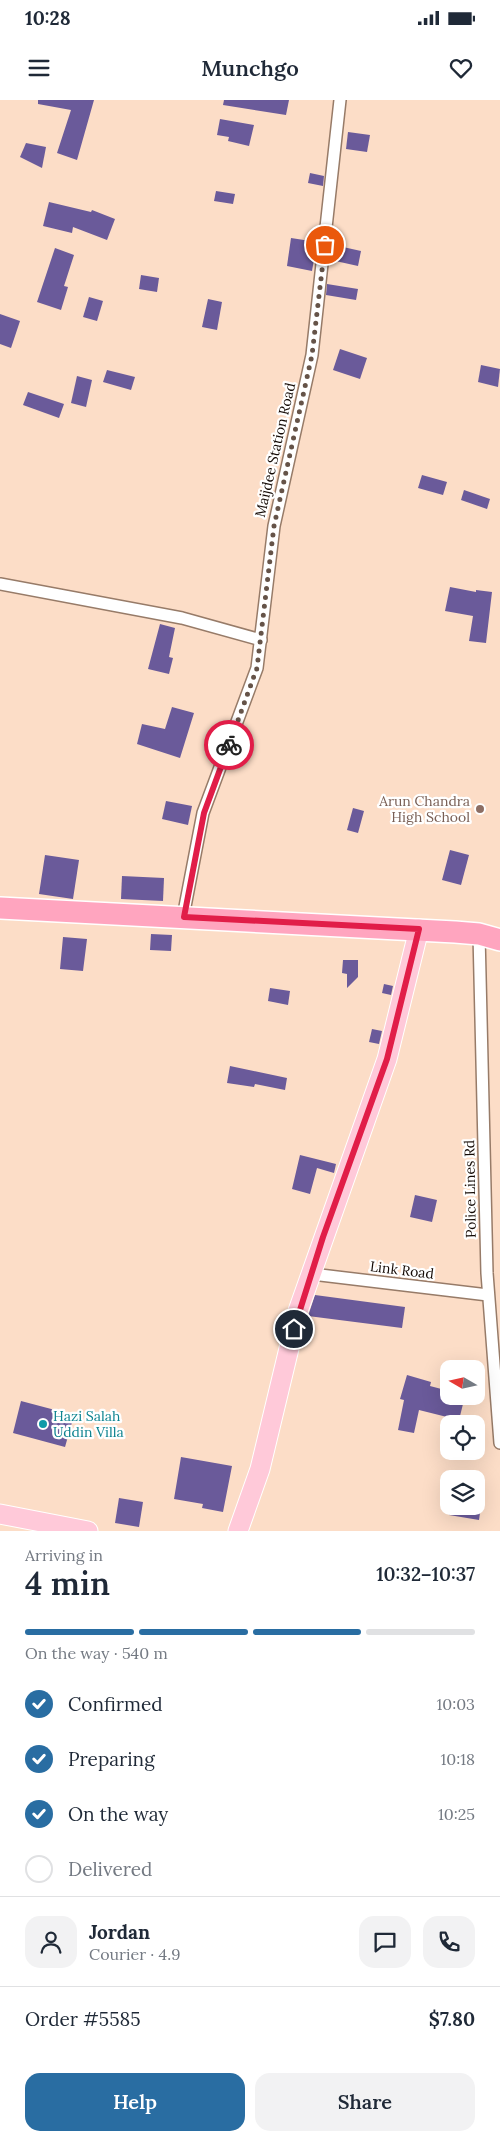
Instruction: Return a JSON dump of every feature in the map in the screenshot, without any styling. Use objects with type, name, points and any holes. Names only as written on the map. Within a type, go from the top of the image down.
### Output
[{"type":"highway","points":[[0,908],[419,929],[479,934],[500,940]]},
{"type":"main road","points":[[238,1531],[260,1469],[298,1311],[387,1059],[419,929]]},
{"type":"main road","points":[[0,1514],[88,1531]]},
{"type":"street","name":"Maijdee Station Road","points":[[184,917],[204,813],[257,668],[274,526],[312,355],[340,100]]},
{"type":"street","points":[[0,584],[182,618],[261,640]]},
{"type":"street","name":"Police Lines Rd","points":[[479,934],[488,1295],[497,1374],[500,1443]]},
{"type":"street","name":"Link Road","points":[[312,1274],[488,1295]]},
{"type":"building","points":[[38,100],[94,100],[77,160],[57,153],[71,110],[38,104]]},
{"type":"building","points":[[224,100],[289,100],[286,115],[223,105]]},
{"type":"building","points":[[220,119],[254,125],[249,146],[228,141],[229,137],[217,135]]},
{"type":"building","points":[[348,132],[370,135],[367,152],[346,149]]},
{"type":"building","points":[[26,143],[46,147],[42,168],[20,157]]},
{"type":"building","points":[[310,173],[324,176],[323,186],[308,183]]},
{"type":"building","points":[[216,191],[235,194],[233,204],[214,201]]},
{"type":"building","points":[[49,202],[91,212],[92,210],[115,219],[107,240],[73,227],[72,233],[43,226]]},
{"type":"building","points":[[291,238],[317,242],[312,271],[287,266]]},
{"type":"building","points":[[334,245],[361,251],[358,266],[331,260]]},
{"type":"building","points":[[55,248],[74,255],[64,286],[68,287],[61,310],[37,302]]},
{"type":"building","points":[[141,275],[159,278],[157,292],[139,289]]},
{"type":"building","points":[[327,284],[358,289],[356,300],[326,295]]},
{"type":"building","points":[[89,297],[103,301],[97,321],[83,317]]},
{"type":"building","points":[[208,299],[222,302],[217,330],[202,327]]},
{"type":"building","points":[[0,314],[20,321],[11,348],[0,344]]},
{"type":"building","points":[[340,349],[367,358],[360,379],[333,370]]},
{"type":"building","points":[[481,365],[500,369],[498,387],[478,382]]},
{"type":"building","points":[[107,370],[135,377],[131,390],[103,382]]},
{"type":"building","points":[[77,376],[92,380],[86,407],[71,403]]},
{"type":"building","points":[[28,392],[64,404],[59,418],[23,405]]},
{"type":"building","points":[[422,475],[447,482],[443,495],[418,488]]},
{"type":"building","points":[[464,490],[490,499],[487,509],[461,500]]},
{"type":"building","points":[[450,587],[476,592],[476,590],[492,592],[486,643],[469,641],[473,616],[445,611]]},
{"type":"building","points":[[160,624],[175,628],[169,657],[173,658],[169,674],[148,669]]},
{"type":"building","points":[[172,707],[194,713],[180,758],[137,744],[142,724],[165,729]]},
{"type":"building","points":[[166,801],[192,806],[188,825],[162,819]]},
{"type":"building","points":[[353,808],[364,811],[358,833],[347,830]]},
{"type":"building","points":[[450,850],[469,855],[461,885],[442,880]]},
{"type":"building","points":[[45,855],[79,860],[73,899],[39,894]]},
{"type":"building","points":[[122,876],[164,878],[163,901],[121,899]]},
{"type":"building","points":[[151,934],[172,935],[171,951],[150,950]]},
{"type":"building","points":[[63,937],[87,939],[83,971],[60,969]]},
{"type":"building","points":[[343,960],[358,960],[358,977],[347,988],[347,974],[342,973]]},
{"type":"building","points":[[384,984],[393,986],[391,995],[382,993]]},
{"type":"building","points":[[270,988],[290,991],[288,1005],[268,1001]]},
{"type":"building","points":[[372,1029],[382,1031],[379,1044],[369,1042]]},
{"type":"building","points":[[230,1066],[287,1078],[285,1090],[255,1084],[254,1087],[227,1083]]},
{"type":"building","points":[[300,1155],[336,1164],[334,1173],[317,1168],[310,1194],[292,1189]]},
{"type":"building","points":[[415,1195],[437,1200],[432,1222],[410,1217]]},
{"type":"building","points":[[315,1295],[405,1307],[402,1328],[308,1316]]},
{"type":"building","points":[[407,1375],[431,1382],[430,1386],[440,1389],[440,1405],[463,1405],[460,1415],[440,1415],[419,1410],[414,1433],[398,1430],[404,1400],[400,1399]]},
{"type":"building","name":"Hazi Salah Uddin Villa","points":[[21,1401],[74,1415],[65,1447],[13,1433]]},
{"type":"building","points":[[181,1457],[232,1466],[223,1512],[202,1508],[203,1504],[174,1499]]},
{"type":"building","points":[[119,1498],[143,1502],[139,1527],[115,1523]]},
{"type":"building","points":[[449,1515],[480,1515],[479,1520]]},
{"type":"way so far","points":[[229,745],[257,668],[274,526],[312,355],[325,245]]},
{"type":"place","name":"Arun Chandra High School","points":[[480,809]]},
{"type":"place","name":"Hazi Salah Uddin Villa","points":[[43,1424]]},
{"type":"route","points":[[229,745],[204,813],[184,917],[419,929],[387,1059],[323,1237],[298,1311],[294,1329]]}]
